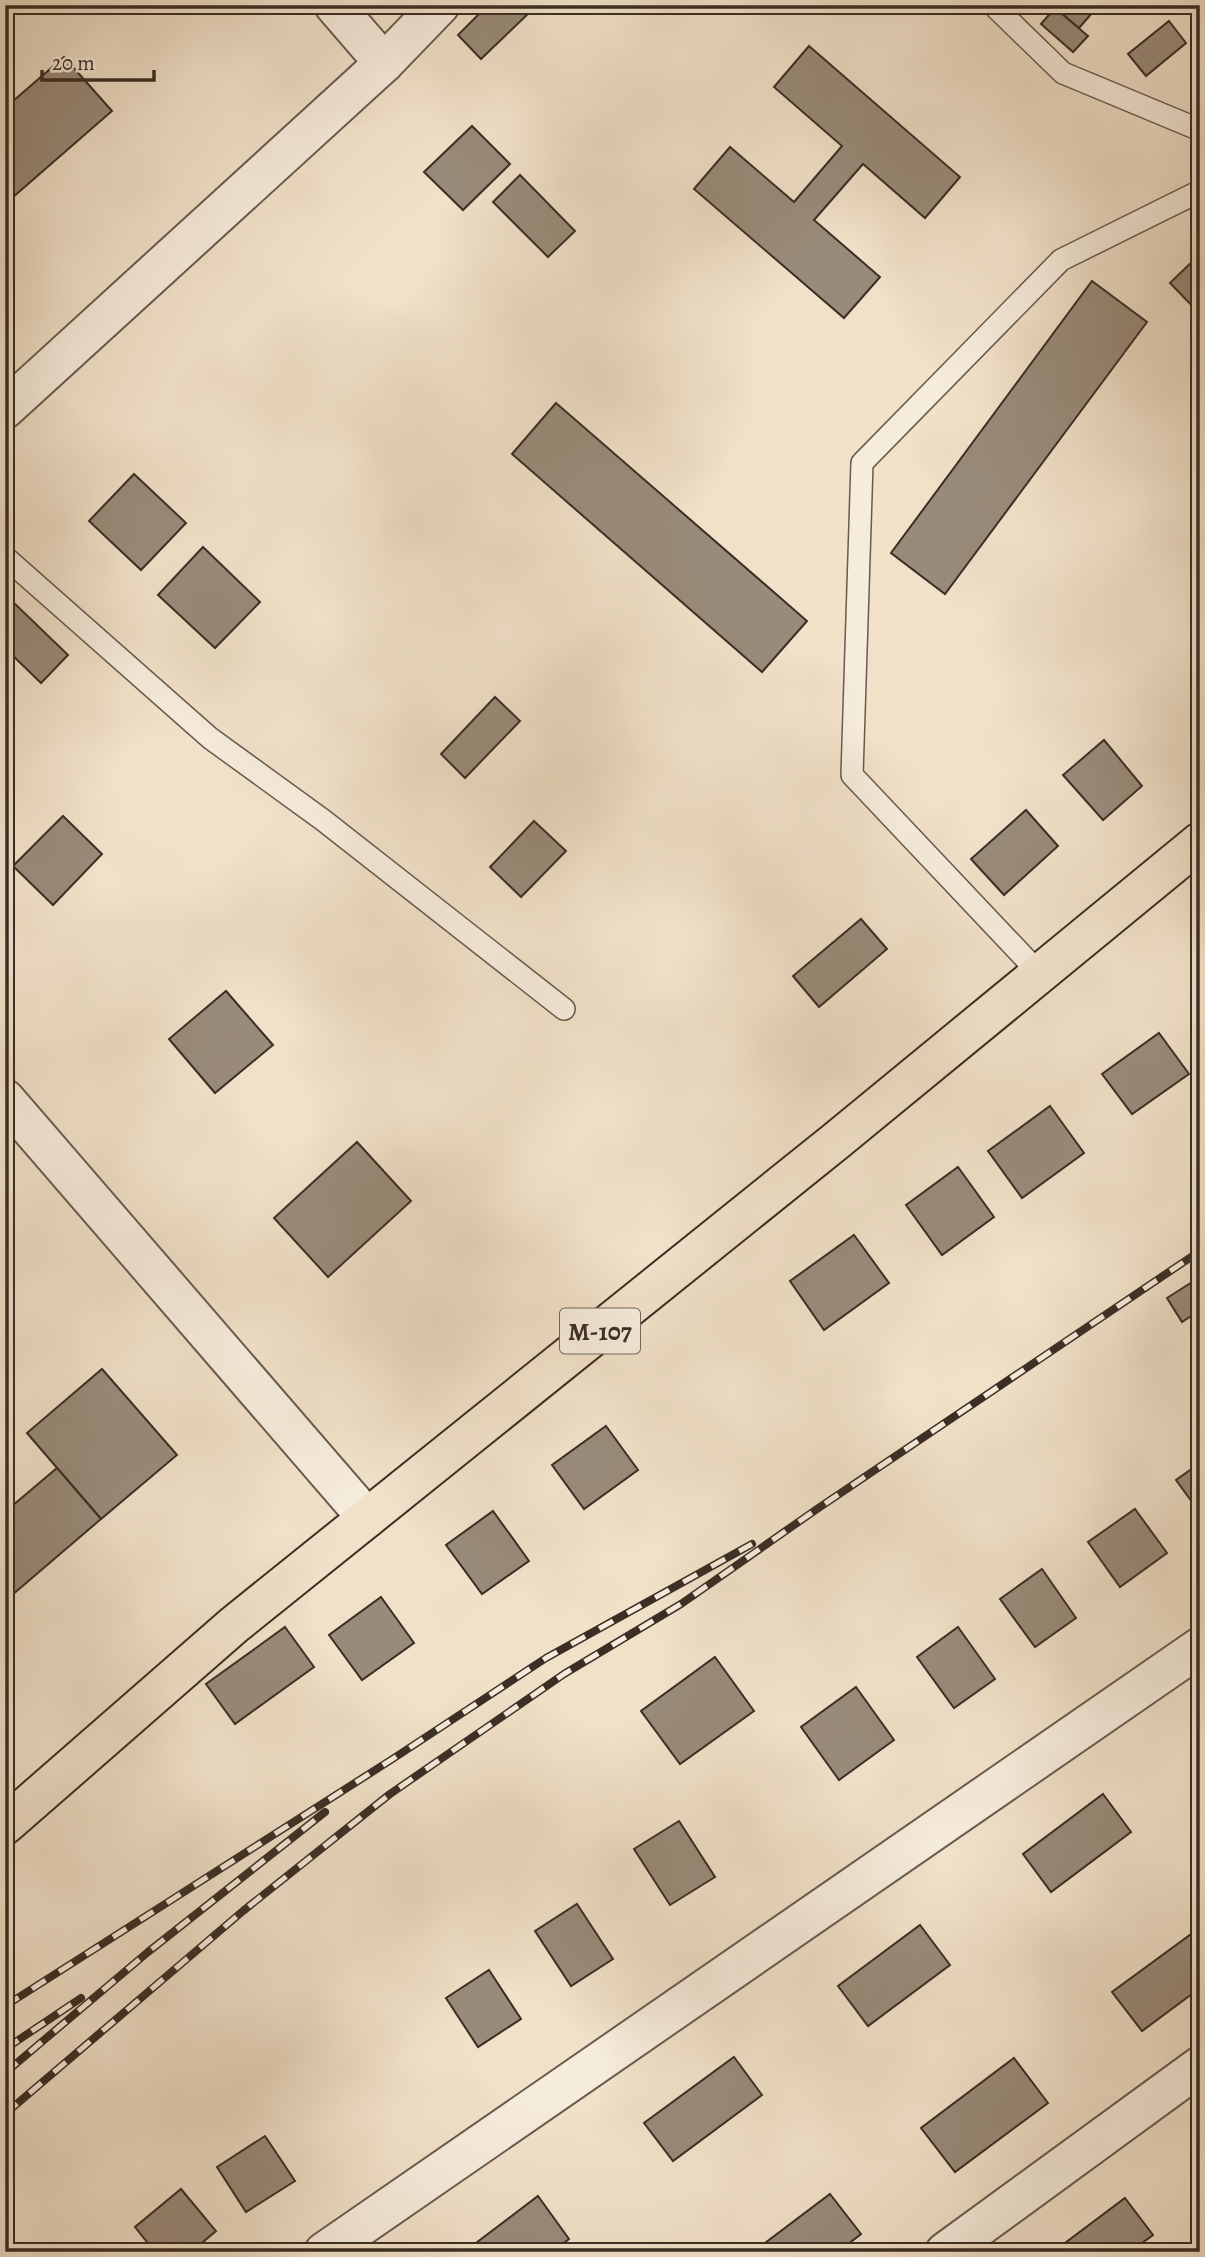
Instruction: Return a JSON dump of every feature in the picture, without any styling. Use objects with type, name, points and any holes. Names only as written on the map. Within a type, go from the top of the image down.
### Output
[{"type":"main road","name":"М-107","points":[[5,1825],[234,1625],[836,1141],[1200,842]]},
{"type":"street","points":[[334,5],[384,63]]},
{"type":"street","points":[[5,409],[384,63],[440,5]]},
{"type":"street","points":[[5,1099],[367,1518]]},
{"type":"street","points":[[324,2252],[1200,1647]]},
{"type":"street","points":[[945,2252],[1200,2066]]},
{"type":"lane","points":[[993,5],[1063,73],[1200,130]]},
{"type":"lane","points":[[1040,974],[852,775],[862,463],[1061,260],[1200,191]]},
{"type":"lane","points":[[5,557],[210,737],[323,820],[564,1009]]},
{"type":"building","points":[[488,5],[527,5],[532,10],[481,59],[458,35]]},
{"type":"building","points":[[1057,5],[1099,5],[1079,28],[1055,8]]},
{"type":"building","points":[[1055,8],[1088,36],[1073,52],[1041,24]]},
{"type":"building","points":[[1169,21],[1186,43],[1146,76],[1128,54]]},
{"type":"building","points":[[809,46],[960,177],[925,218],[863,164],[814,220],[880,277],[844,318],[694,189],[730,147],[794,202],[842,146],[774,87]]},
{"type":"building","points":[[64,57],[112,111],[5,204],[5,108]]},
{"type":"building","points":[[472,126],[510,164],[463,210],[424,172]]},
{"type":"building","points":[[520,175],[575,231],[548,257],[493,202]]},
{"type":"building","points":[[1200,254],[1200,314],[1170,283]]},
{"type":"building","points":[[1092,281],[1147,322],[945,594],[891,553]]},
{"type":"building","points":[[556,403],[807,621],[762,672],[512,454]]},
{"type":"building","points":[[134,474],[186,523],[141,570],[89,521]]},
{"type":"building","points":[[203,547],[260,602],[215,648],[158,595]]},
{"type":"building","points":[[12,601],[68,655],[41,683],[5,648],[5,609]]},
{"type":"building","points":[[495,697],[520,721],[465,778],[441,754]]},
{"type":"building","points":[[1104,740],[1142,786],[1103,820],[1063,775]]},
{"type":"building","points":[[1026,810],[1058,846],[1004,895],[971,859]]},
{"type":"building","points":[[63,816],[102,854],[53,905],[13,866]]},
{"type":"building","points":[[534,821],[566,851],[521,897],[490,867]]},
{"type":"building","points":[[861,919],[887,949],[819,1007],[793,976]]},
{"type":"building","points":[[226,991],[273,1045],[215,1093],[169,1039]]},
{"type":"building","points":[[1159,1033],[1189,1074],[1132,1114],[1102,1074]]},
{"type":"building","points":[[1050,1106],[1084,1153],[1022,1198],[988,1151]]},
{"type":"building","points":[[357,1142],[411,1201],[328,1277],[274,1218]]},
{"type":"building","points":[[958,1167],[994,1217],[942,1255],[906,1205]]},
{"type":"building","points":[[854,1235],[889,1283],[824,1330],[790,1281]]},
{"type":"building","points":[[1200,1277],[1200,1310],[1182,1322],[1167,1298]]},
{"type":"building","points":[[102,1369],[177,1455],[101,1519],[27,1433]]},
{"type":"building","points":[[606,1426],[638,1470],[584,1509],[552,1465]]},
{"type":"building","points":[[1200,1463],[1200,1513],[1176,1480]]},
{"type":"building","points":[[57,1468],[101,1519],[5,1601],[5,1512]]},
{"type":"building","points":[[1135,1509],[1167,1553],[1120,1587],[1088,1542]]},
{"type":"building","points":[[493,1511],[529,1561],[482,1594],[446,1545]]},
{"type":"building","points":[[1042,1569],[1076,1618],[1035,1647],[1000,1599]]},
{"type":"building","points":[[381,1597],[414,1643],[362,1680],[329,1635]]},
{"type":"building","points":[[285,1627],[314,1667],[235,1724],[206,1684]]},
{"type":"building","points":[[958,1627],[995,1679],[954,1708],[917,1657]]},
{"type":"building","points":[[715,1657],[754,1711],[680,1764],[641,1711]]},
{"type":"building","points":[[856,1687],[894,1740],[839,1780],[801,1727]]},
{"type":"building","points":[[1103,1794],[1131,1832],[1051,1892],[1023,1854]]},
{"type":"building","points":[[679,1821],[715,1877],[670,1905],[634,1849]]},
{"type":"building","points":[[577,1904],[613,1959],[571,1986],[535,1931]]},
{"type":"building","points":[[920,1925],[950,1965],[868,2026],[838,1986]]},
{"type":"building","points":[[1198,1929],[1200,1988],[1142,2031],[1112,1992]]},
{"type":"building","points":[[489,1970],[521,2019],[478,2047],[446,1998]]},
{"type":"building","points":[[734,2057],[762,2095],[673,2161],[644,2123]]},
{"type":"building","points":[[1014,2058],[1048,2103],[955,2172],[921,2128]]},
{"type":"building","points":[[265,2136],[295,2181],[246,2212],[217,2167]]},
{"type":"building","points":[[181,2189],[216,2231],[191,2252],[155,2252],[135,2227]]},
{"type":"building","points":[[830,2194],[861,2234],[838,2252],[753,2252]]},
{"type":"building","points":[[538,2196],[569,2239],[552,2252],[464,2252]]},
{"type":"building","points":[[1125,2198],[1153,2235],[1130,2252],[1053,2252]]},
{"type":"railway","points":[[5,2114],[243,1911],[390,1794],[564,1674],[681,1604],[1200,1251]]},
{"type":"railway","points":[[5,2006],[546,1658],[752,1544]]},
{"type":"railway","points":[[5,2073],[148,1952],[325,1812]]},
{"type":"railway","points":[[5,2049],[81,1998]]}]
